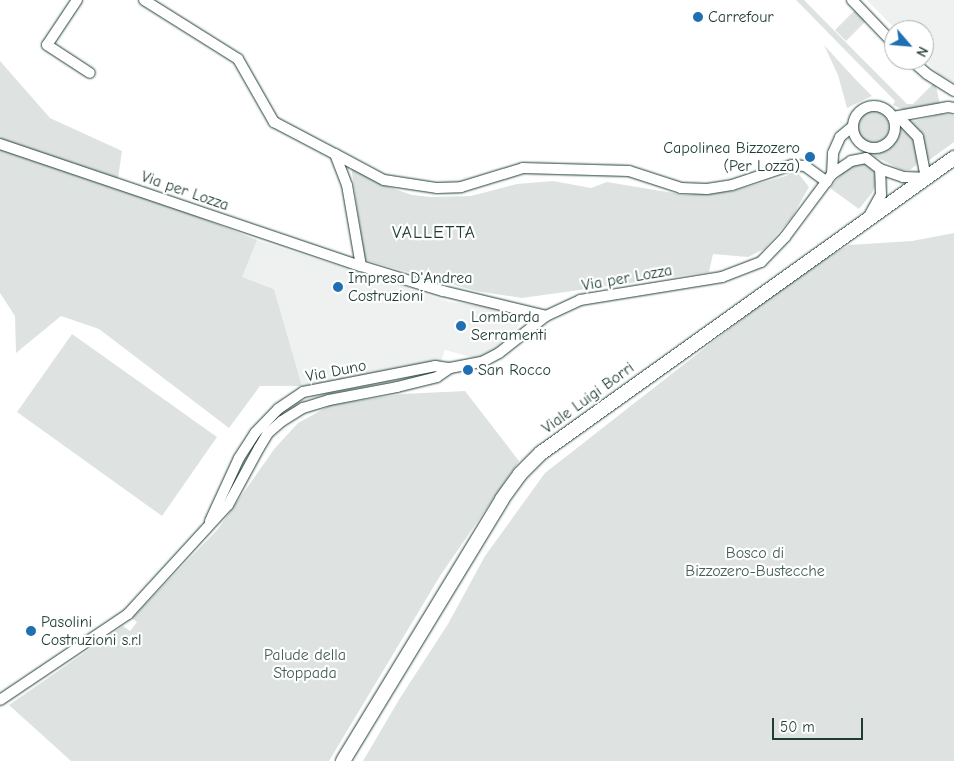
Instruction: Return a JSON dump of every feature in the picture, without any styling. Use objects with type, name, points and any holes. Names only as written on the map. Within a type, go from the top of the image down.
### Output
[{"type":"main road","name":"Viale Luigi Borri","points":[[343,761],[502,499],[520,474],[541,453],[954,158]]},
{"type":"street","points":[[77,0],[47,45],[90,73]]},
{"type":"street","points":[[144,0],[238,59],[274,122],[384,180],[437,188],[461,187],[523,168],[530,168],[629,171],[681,188],[707,189],[732,186],[792,165],[805,166],[830,178],[833,154],[840,137],[852,127],[857,114],[867,106],[880,106],[896,117],[918,137],[926,178],[903,177],[880,170]]},
{"type":"street","points":[[852,0],[884,34]]},
{"type":"street","points":[[896,117],[951,108],[950,89],[924,70]]},
{"type":"street","points":[[868,153],[888,142],[895,130],[896,117]]},
{"type":"street","points":[[852,127],[857,141],[880,170],[880,194],[867,219]]},
{"type":"street","name":"Via per Lozza","points":[[0,144],[361,266],[443,290],[546,316],[580,300],[722,277],[761,262],[785,238],[830,178],[851,161],[868,153]]},
{"type":"street","points":[[335,154],[347,185],[361,266]]},
{"type":"street","name":"Via Duno","points":[[209,526],[239,458],[255,433],[278,408],[303,392],[435,366],[450,368],[482,362],[499,354],[546,316]]},
{"type":"street","name":"Via Duno","points":[[0,700],[128,614],[228,505],[258,448],[268,433],[282,420],[304,408],[329,400],[438,377],[450,368]]},
{"type":"shaded area","points":[[867,0],[954,0],[954,82],[934,69],[934,20],[886,20]]},
{"type":"shaded area","points":[[257,240],[450,302],[522,311],[524,319],[504,344],[479,359],[445,350],[440,364],[302,386],[274,289],[241,277]]},
{"type":"green space","points":[[796,0],[804,0],[907,104],[913,104],[935,82],[940,104],[918,110],[904,110],[893,105],[895,101]]},
{"type":"green space","points":[[856,9],[866,21],[846,41],[835,30]]},
{"type":"green space","points":[[824,45],[872,96],[847,108],[838,75]]},
{"type":"green space","points":[[0,61],[50,118],[122,151],[117,185],[257,240],[242,277],[274,289],[302,386],[260,386],[229,428],[99,329],[61,316],[16,353],[15,316],[0,293]]},
{"type":"green space","points":[[873,111],[879,112],[884,116],[888,121],[888,133],[884,138],[879,142],[873,143],[867,142],[862,138],[858,133],[857,127],[858,121],[862,116],[867,112]]},
{"type":"green space","points":[[942,114],[954,115],[954,142],[928,161],[922,135],[911,122]]},
{"type":"green space","points":[[899,124],[914,140],[919,156],[916,165],[910,170],[902,170],[874,156],[872,153],[886,148],[896,138]]},
{"type":"green space","points":[[865,163],[874,171],[877,181],[872,193],[859,209],[830,188],[844,171],[854,164]]},
{"type":"green space","points":[[351,166],[386,186],[412,195],[431,197],[471,196],[517,184],[553,181],[591,188],[607,182],[685,195],[733,191],[786,176],[792,172],[798,173],[809,187],[792,217],[764,249],[748,257],[713,254],[709,272],[522,298],[476,291],[365,260]]},
{"type":"green space","name":"Bosco di Bizzozero-Bustecche","points":[[954,233],[954,761],[363,761],[400,698],[448,624],[485,556],[545,473],[802,272],[849,245],[912,241]]},
{"type":"green space","points":[[72,334],[217,437],[162,516],[17,412]]},
{"type":"green space","name":"Palude della Stoppada","points":[[465,391],[519,461],[440,576],[329,761],[71,761],[9,705],[123,626],[130,631],[137,622],[132,618],[218,529],[275,448],[298,423],[331,405],[402,394]]},
{"type":"place","name":"Carrefour","points":[[698,17]]},
{"type":"place","name":"Capolinea Bizzozero (Per Lozza)","points":[[810,157]]},
{"type":"place","name":"Impresa D'Andrea Costruzioni","points":[[338,287]]},
{"type":"place","name":"Lombarda Serramenti","points":[[461,326]]},
{"type":"place","name":"San Rocco","points":[[468,370]]},
{"type":"place","name":"Pasolini Costruzioni s.r.l","points":[[31,631]]},
{"type":"district","name":"VALLETTA","points":[[434,233]]}]
